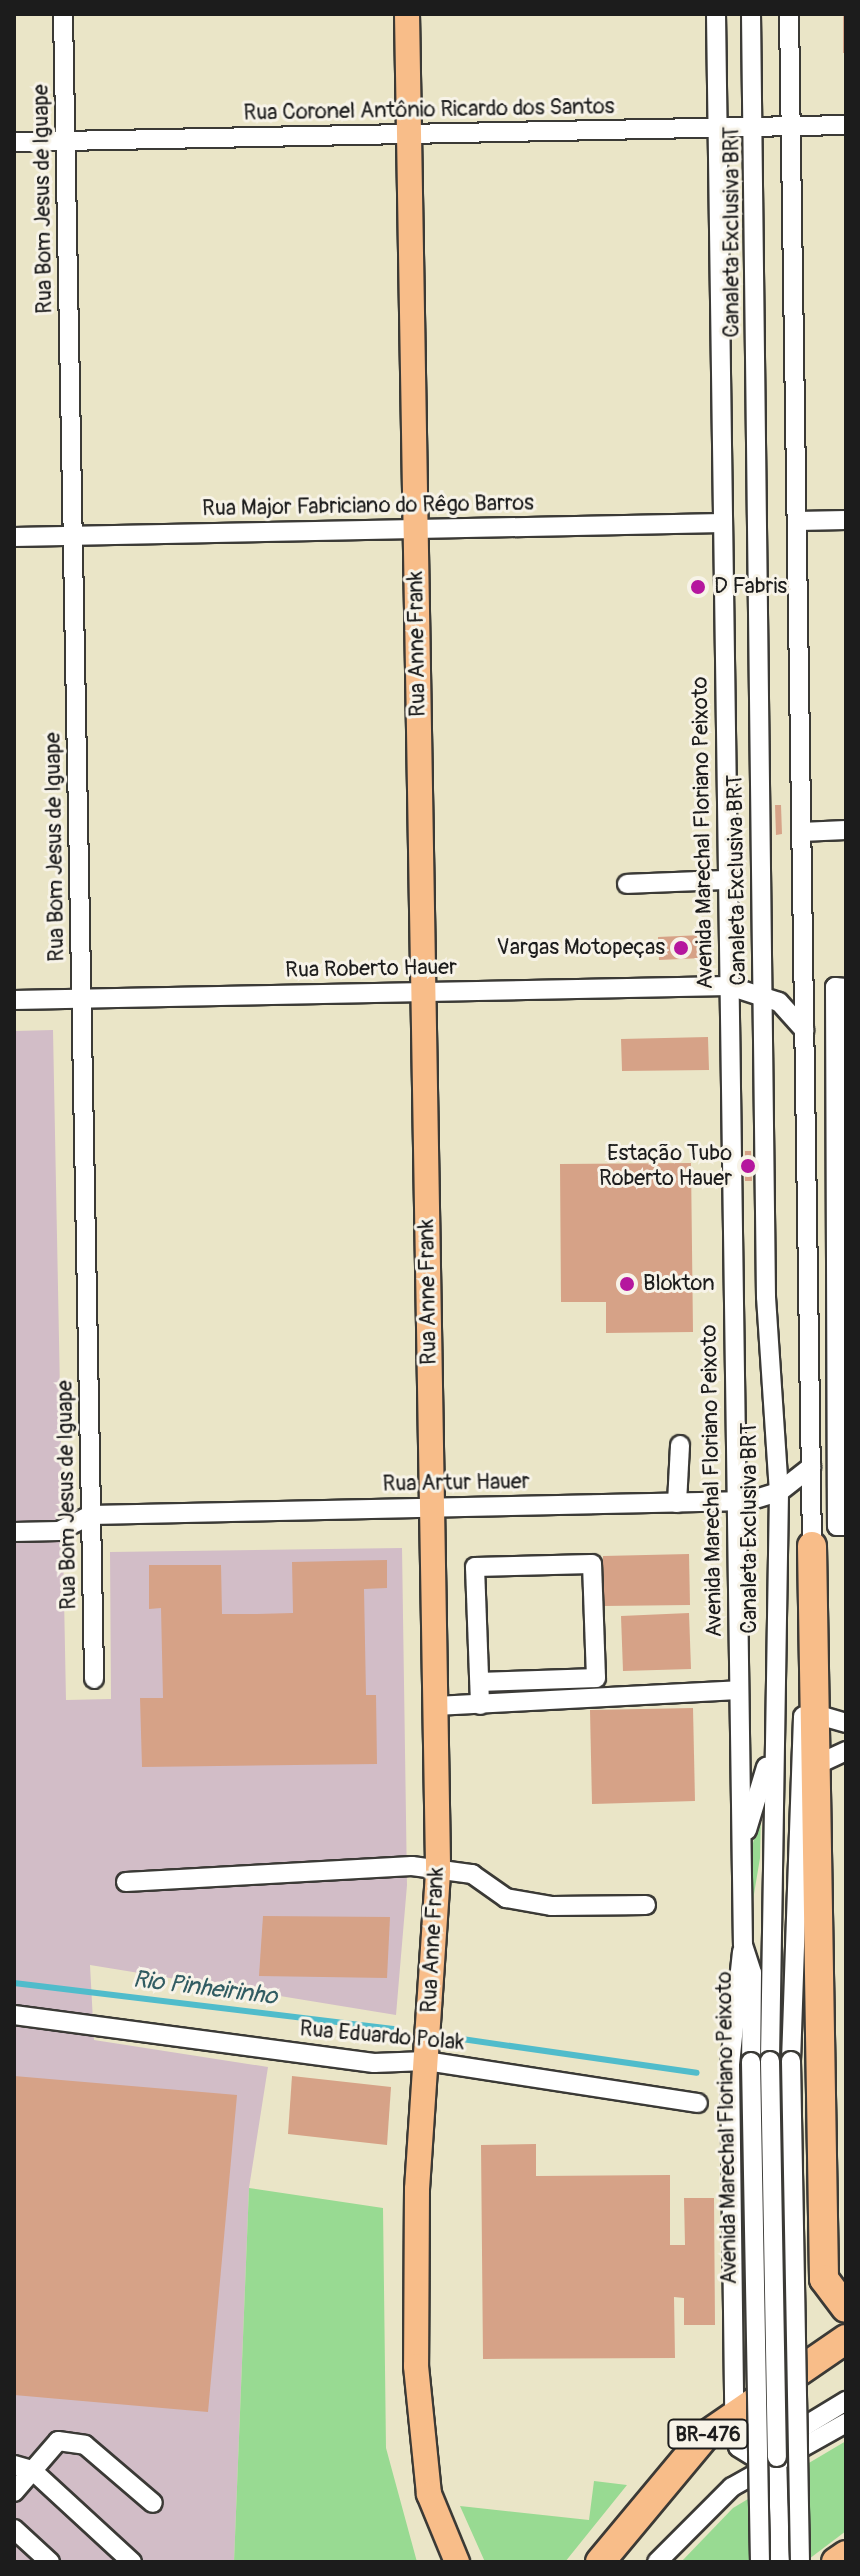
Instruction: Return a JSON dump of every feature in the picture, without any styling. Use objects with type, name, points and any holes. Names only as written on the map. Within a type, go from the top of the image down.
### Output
[{"type":"highway","points":[[812,1546],[824,2279],[846,2308]]},
{"type":"highway","name":"BR-476","points":[[600,2562],[680,2462],[734,2412],[846,2339]]},
{"type":"main road","name":"Rua Anne Frank","points":[[407,14],[438,1873],[415,2236],[418,2426],[429,2494],[457,2562]]},
{"type":"street","name":"Rua Bom Jesus de Iguape","points":[[63,14],[94,1679]]},
{"type":"street","name":"Avenida Marechal Floriano Peixoto","points":[[716,14],[743,1945],[752,1973],[752,2017],[760,2062],[760,2562]]},
{"type":"street","name":"Canaleta Exclusiva BRT","points":[[751,14],[756,127],[766,1297],[779,1492],[769,1920],[760,2062],[771,2460],[780,2562]]},
{"type":"street","points":[[789,14],[812,1546],[791,2061],[800,2562]]},
{"type":"street","name":"Rua Coronel Antônio Ricardo dos Santos","points":[[14,142],[846,125]]},
{"type":"street","points":[[797,521],[846,520]]},
{"type":"street","name":"Rua Major Fabriciano do Rêgo Barros","points":[[14,537],[723,523]]},
{"type":"street","points":[[801,832],[846,830]]},
{"type":"street","points":[[627,884],[728,880]]},
{"type":"street","name":"Rua Roberto Hauer","points":[[14,1000],[729,986],[762,992]]},
{"type":"street","points":[[846,988],[835,987],[837,1526],[846,1526]]},
{"type":"street","points":[[762,992],[804,1030]]},
{"type":"street","points":[[677,1503],[680,1445]]},
{"type":"street","name":"Rua Artur Hauer","points":[[91,1515],[736,1501],[779,1492],[811,1467]]},
{"type":"street","points":[[14,1532],[59,1531],[91,1515]]},
{"type":"street","points":[[480,1682],[596,1678],[592,1564],[475,1567],[480,1705]]},
{"type":"street","points":[[435,1706],[739,1690]]},
{"type":"street","points":[[815,1714],[846,1723]]},
{"type":"street","name":"Canaleta Exclusiva BRT","points":[[741,1848],[772,1745]]},
{"type":"street","points":[[816,1765],[846,1751]]},
{"type":"street","points":[[126,1882],[412,1866],[438,1873],[472,1874],[506,1898],[552,1906],[646,1905]]},
{"type":"street","name":"Canaleta Exclusiva BRT","points":[[734,2030],[769,1920]]},
{"type":"street","points":[[792,1996],[820,1937]]},
{"type":"street","name":"Canaleta Exclusiva BRT","points":[[743,1945],[734,2030],[734,2412],[738,2447],[771,2460]]},
{"type":"street","name":"Rua Eduardo Polak","points":[[14,2015],[374,2063],[426,2061],[698,2103]]},
{"type":"street","points":[[771,2460],[790,2435],[846,2401]]},
{"type":"street","points":[[663,2558],[708,2506],[771,2460],[846,2423]]},
{"type":"street","points":[[14,2492],[23,2467],[58,2441],[85,2445],[153,2503]]},
{"type":"street","points":[[23,2467],[132,2562]]},
{"type":"street","points":[[14,2529],[50,2562]]},
{"type":"shaded area","points":[[53,1030],[66,1700],[111,1699],[110,1552],[402,1548],[407,1885],[396,2015],[90,1965],[94,2040],[268,2067],[249,2188],[234,2562],[14,2562],[14,1031]]},
{"type":"green space","points":[[761,1809],[760,1858],[751,1912],[750,1856]]},
{"type":"green space","points":[[249,2188],[383,2208],[386,2448],[417,2562],[234,2562]]},
{"type":"green space","points":[[846,2441],[846,2531],[805,2562],[681,2562],[733,2508]]},
{"type":"green space","points":[[594,2481],[627,2485],[565,2562],[485,2562],[460,2506],[589,2520]]},
{"type":"building","points":[[843,14],[846,14],[846,53],[843,53]]},
{"type":"building","points":[[775,805],[781,805],[782,834],[776,835]]},
{"type":"building","name":"Vargas Motopeças","points":[[702,935],[703,958],[659,960],[658,937]]},
{"type":"building","points":[[708,1037],[709,1070],[622,1071],[621,1039]]},
{"type":"building","name":"Estação Tubo Roberto Hauer","points":[[745,1151],[751,1151],[752,1181],[745,1181]]},
{"type":"building","points":[[691,1163],[693,1332],[606,1333],[606,1302],[561,1302],[560,1164]]},
{"type":"building","points":[[689,1554],[690,1605],[603,1606],[603,1556]]},
{"type":"building","points":[[387,1560],[387,1588],[364,1589],[366,1695],[376,1695],[377,1764],[142,1767],[140,1698],[163,1698],[161,1608],[149,1609],[149,1565],[221,1565],[222,1614],[257,1614],[293,1613],[292,1562]]},
{"type":"building","points":[[689,1613],[691,1669],[623,1671],[621,1616]]},
{"type":"building","points":[[693,1708],[695,1801],[592,1804],[590,1710]]},
{"type":"building","points":[[263,1916],[390,1917],[387,1978],[259,1976]]},
{"type":"building","points":[[14,2076],[237,2095],[208,2412],[14,2395]]},
{"type":"building","points":[[292,2076],[391,2087],[387,2145],[288,2134]]},
{"type":"building","points":[[536,2144],[536,2176],[670,2175],[670,2245],[685,2245],[684,2198],[714,2198],[715,2325],[684,2325],[684,2298],[674,2297],[675,2358],[483,2359],[481,2145]]},
{"type":"waterway","name":"Rio Pinheirinho","points":[[14,1983],[393,2029]]},
{"type":"waterway","name":"Rio Pinheirinho","points":[[462,2039],[697,2073]]},
{"type":"place","name":"D Fabris","points":[[698,587]]},
{"type":"place","name":"Vargas Motopeças","points":[[681,948]]},
{"type":"place","name":"Estação Tubo Roberto Hauer","points":[[748,1166]]},
{"type":"place","name":"Blokton","points":[[627,1284]]}]
